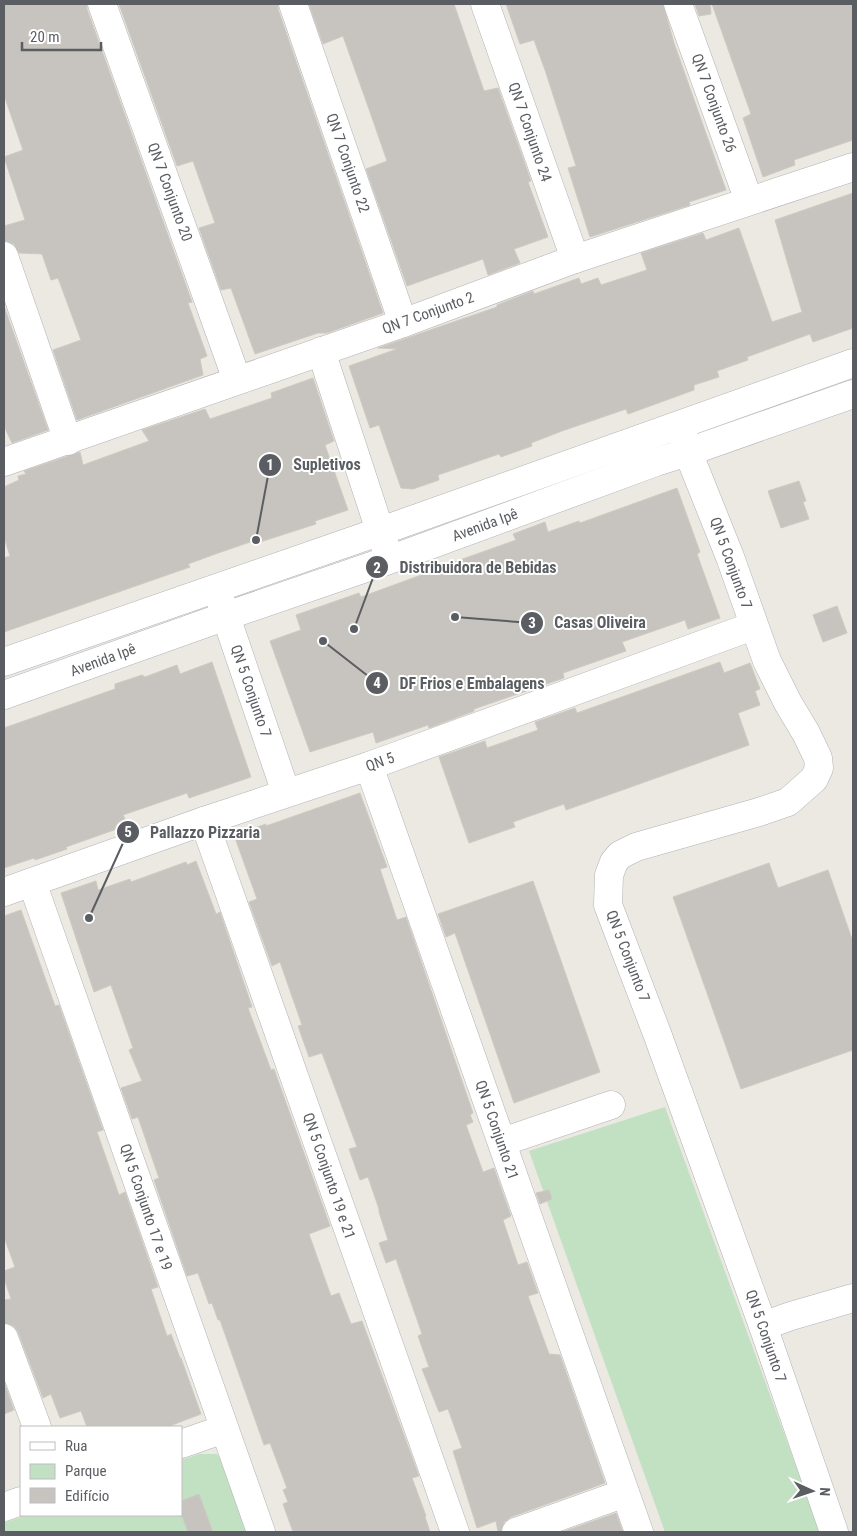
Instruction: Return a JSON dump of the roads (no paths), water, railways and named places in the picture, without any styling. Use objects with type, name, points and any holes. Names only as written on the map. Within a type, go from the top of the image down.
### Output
[{"type":"street","name":"QN 7 Conjunto 20","points":[[102,4],[237,380]]},
{"type":"street","name":"QN 7 Conjunto 22","points":[[293,4],[403,323]]},
{"type":"street","name":"QN 7 Conjunto 24","points":[[486,4],[575,259]]},
{"type":"street","name":"QN 7 Conjunto 26","points":[[678,4],[749,201]]},
{"type":"street","name":"QN 7 Conjunto 2","points":[[4,462],[403,323],[575,259],[853,167]]},
{"type":"street","points":[[4,256],[68,441]]},
{"type":"street","points":[[321,351],[390,560]]},
{"type":"street","name":"Avenida Ipê","points":[[4,662],[381,531],[853,363]]},
{"type":"street","name":"Avenida Ipê","points":[[4,696],[226,616],[390,560],[656,462],[853,394]]},
{"type":"street","name":"QN 5 Conjunto 7","points":[[680,425],[688,452],[730,557],[753,626],[775,678],[818,758],[818,774],[788,802],[636,847],[620,854],[614,862],[609,875],[608,905],[658,1036],[763,1326],[834,1532]]},
{"type":"street","name":"QN 5 Conjunto 7","points":[[217,588],[286,793]]},
{"type":"street","name":"QN 5","points":[[4,892],[204,820],[369,766],[753,626]]},
{"type":"street","name":"QN 5 Conjunto 21","points":[[369,766],[639,1532]]},
{"type":"street","name":"QN 5 Conjunto 19 e 21","points":[[204,820],[455,1532]]},
{"type":"street","name":"QN 5 Conjunto 17 e 19","points":[[32,882],[261,1532]]},
{"type":"street","points":[[502,1142],[611,1105]]},
{"type":"street","points":[[763,1326],[853,1298]]},
{"type":"street","points":[[4,1338],[37,1426]]},
{"type":"street","points":[[182,1444],[224,1429]]},
{"type":"street","points":[[516,1532],[625,1493]]},
{"type":"street","points":[[4,1507],[20,1501]]},
{"type":"place","name":"Supletivos","points":[[256,540]]},
{"type":"place","name":"Casas Oliveira","points":[[455,617]]},
{"type":"place","name":"Distribuidora de Bebidas","points":[[354,629]]},
{"type":"place","name":"DF Frios e Embalagens","points":[[323,641]]},
{"type":"place","name":"Pallazzo Pizzaria","points":[[89,918]]}]
